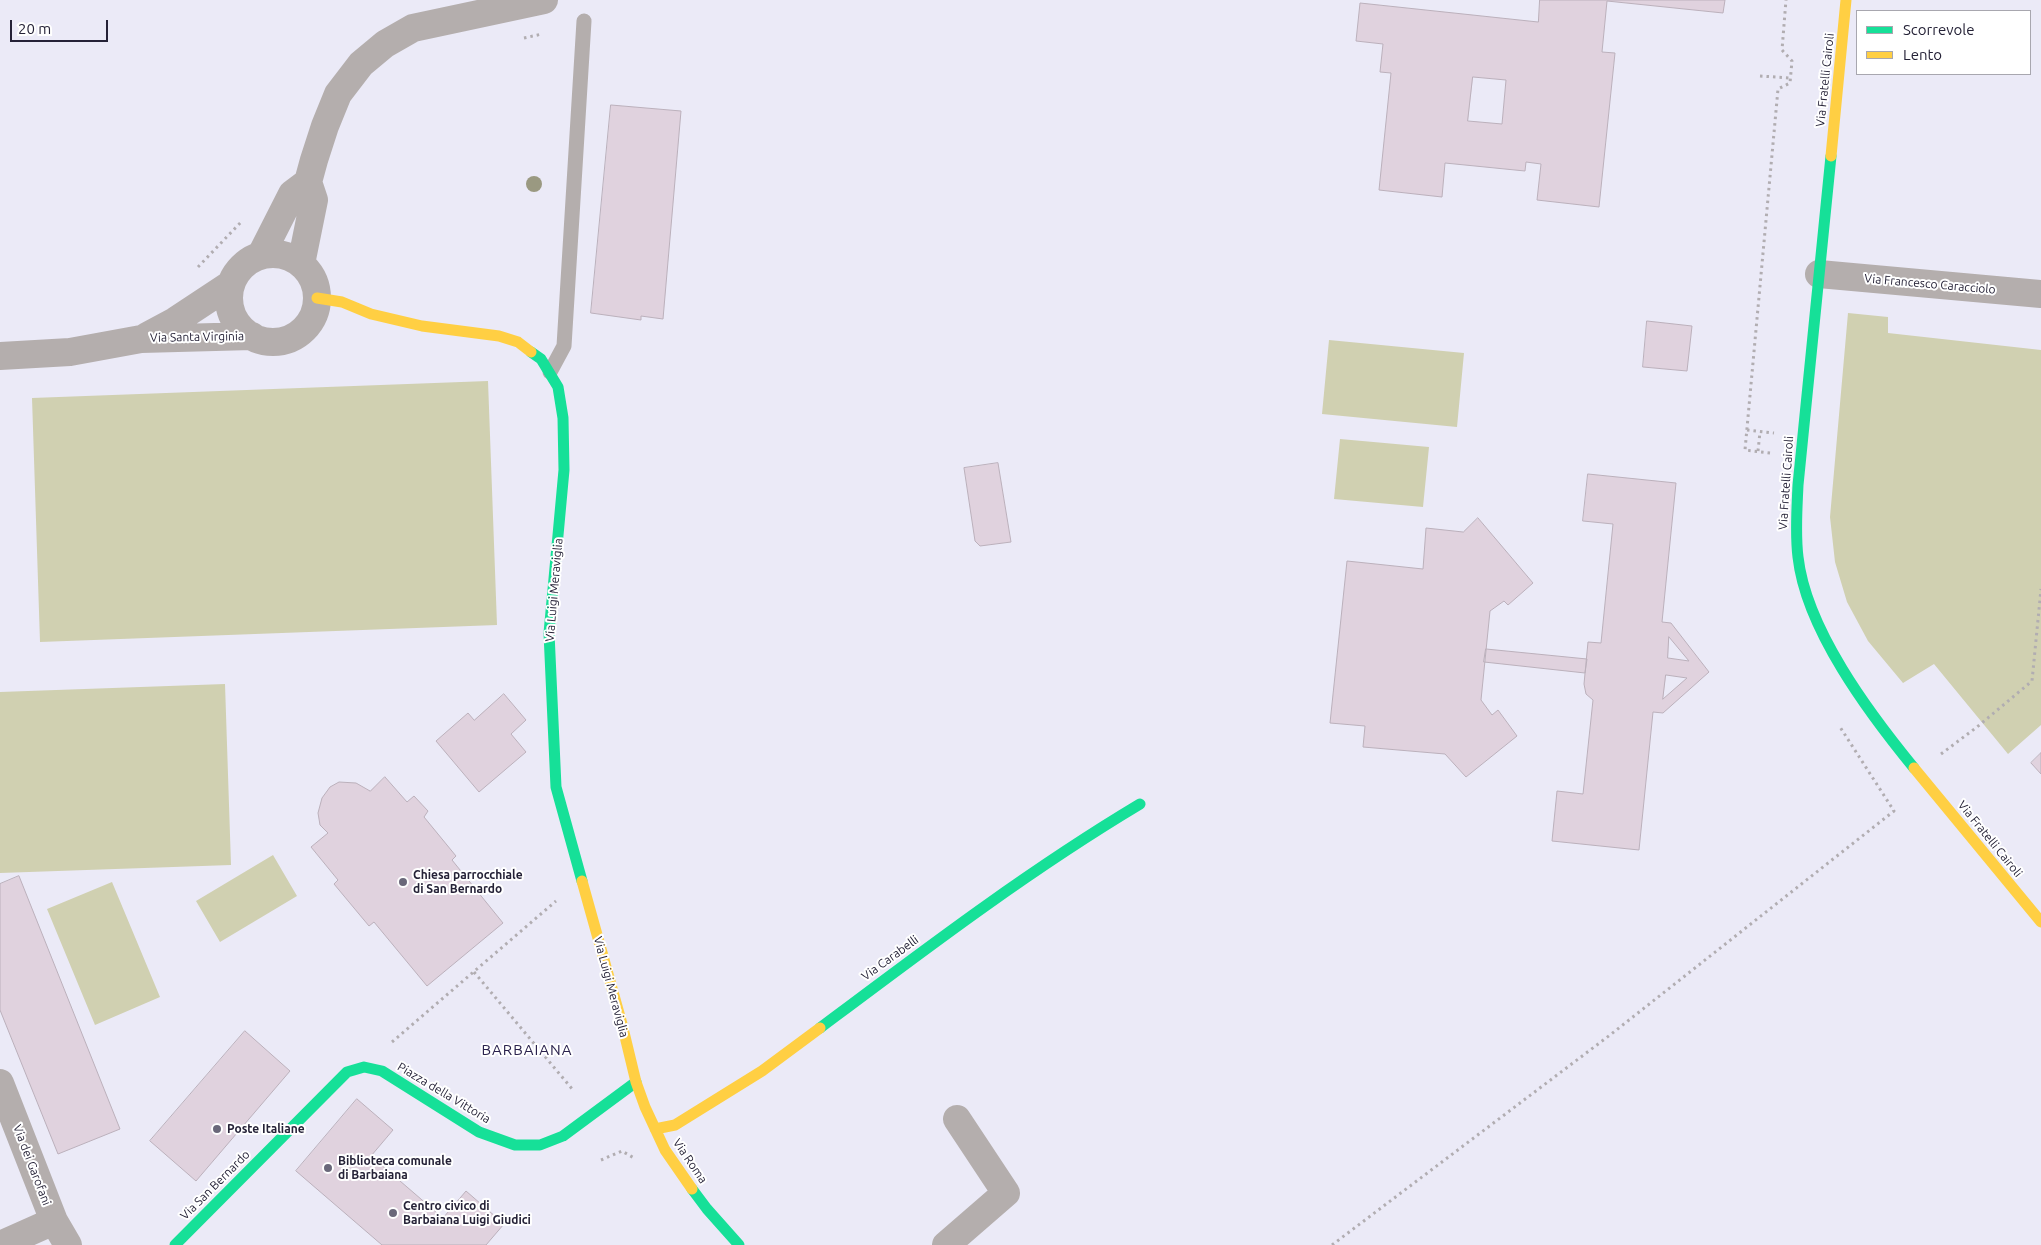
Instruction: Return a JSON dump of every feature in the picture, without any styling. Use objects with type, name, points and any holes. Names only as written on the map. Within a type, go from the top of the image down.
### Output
[{"type":"street","points":[[301,264],[314,200],[308,182],[325,126],[338,94],[361,64],[385,44],[413,28],[544,0]]},
{"type":"street","name":"Via Fratelli Cairoli","points":[[1846,0],[1798,485],[1796,518],[1798,559],[1806,595],[1818,625],[1853,688],[1904,756],[2041,922]]},
{"type":"street","points":[[261,255],[292,194],[308,182]]},
{"type":"street","points":[[261,255],[283,255],[301,264],[313,279],[317,298],[313,316],[306,326],[296,335],[274,342],[252,336],[240,327],[232,314],[229,300],[231,284],[238,271],[245,264],[261,255]]},
{"type":"street","name":"Via Francesco Caracciolo","points":[[1819,274],[2041,294]]},
{"type":"street","name":"Via Santa Virginia","points":[[141,339],[175,320],[231,284]]},
{"type":"street","name":"Via Luigi Meraviglia","points":[[317,298],[342,302],[371,314],[422,326],[499,336],[518,342],[541,359],[558,387],[565,444],[549,633],[556,787],[622,1024],[636,1082]]},
{"type":"street","name":"Via Santa Virginia","points":[[0,356],[70,352],[141,339],[252,336]]},
{"type":"street","name":"Via Carabelli","points":[[655,1129],[675,1125],[762,1071],[969,917],[1095,831],[1140,804]]},
{"type":"street","name":"Piazza della Vittoria","points":[[364,1067],[382,1071],[480,1132],[515,1145],[540,1145],[564,1136],[636,1082]]},
{"type":"street","name":"Via San Bernardo","points":[[175,1245],[347,1072],[364,1067]]},
{"type":"street","name":"Via Roma","points":[[636,1082],[665,1150],[707,1209],[740,1245]]},
{"type":"street","name":"Via dei Garofani","points":[[0,1083],[54,1221],[68,1245]]},
{"type":"street","points":[[946,1245],[1006,1193],[957,1119]]},
{"type":"street","points":[[0,1244],[54,1221]]},
{"type":"lane","points":[[550,372],[564,346],[584,21]]},
{"type":"lane","points":[[2027,905],[2041,893]]},
{"type":"path","points":[[517,39],[544,33]]},
{"type":"path","points":[[1760,76],[1790,78]]},
{"type":"path","points":[[193,271],[246,217]]},
{"type":"path","points":[[1758,451],[1760,432]]},
{"type":"path","points":[[1936,757],[1977,727],[2032,681],[2041,589]]},
{"type":"path","points":[[1332,1245],[1610,1036],[1894,811],[1883,794]]},
{"type":"path","points":[[392,1043],[556,900]]},
{"type":"path","points":[[474,972],[567,1083]]},
{"type":"green space","points":[[1848,313],[1888,317],[1888,333],[2041,350],[2041,725],[2008,754],[1934,664],[1903,683],[1868,641],[1847,602],[1835,562],[1830,517]]},
{"type":"green space","points":[[1329,340],[1464,353],[1457,427],[1322,414]]},
{"type":"green space","points":[[488,381],[497,625],[40,642],[32,398]]},
{"type":"green space","points":[[1340,439],[1429,447],[1423,507],[1334,499]]},
{"type":"green space","points":[[225,684],[231,865],[0,873],[0,692]]},
{"type":"green space","points":[[273,855],[297,896],[220,942],[196,901]]},
{"type":"green space","points":[[112,882],[160,997],[95,1025],[47,909]]},
{"type":"building","points":[[1540,0],[1725,0],[1723,13],[1607,1],[1602,52],[1615,53],[1599,207],[1537,200],[1541,164],[1526,162],[1525,171],[1445,163],[1442,197],[1379,190],[1391,73],[1380,72],[1383,44],[1356,41],[1360,3],[1538,22]],"holes":[[[1473,77],[1506,80],[1502,124],[1468,121]]]},
{"type":"building","points":[[611,105],[681,111],[663,319],[641,316],[641,320],[591,313]]},
{"type":"building","points":[[1647,321],[1692,326],[1687,371],[1643,367]]},
{"type":"building","points":[[998,463],[1011,542],[980,546],[975,541],[964,468]]},
{"type":"building","points":[[1588,474],[1676,483],[1662,622],[1671,623],[1709,672],[1663,713],[1653,712],[1639,850],[1552,841],[1557,791],[1583,794],[1593,700],[1586,694],[1584,684],[1588,642],[1601,643],[1613,524],[1583,521]],"holes":[[[1669,637],[1689,661],[1668,658]],[[1666,675],[1687,678],[1663,699]]]},
{"type":"building","points":[[1478,518],[1533,583],[1508,605],[1504,601],[1490,611],[1481,700],[1492,715],[1498,710],[1517,736],[1466,777],[1445,754],[1363,747],[1365,726],[1330,723],[1347,561],[1423,569],[1426,528],[1463,532]]},
{"type":"building","points":[[1486,649],[1587,659],[1585,673],[1484,662]]},
{"type":"building","points":[[504,694],[526,720],[511,734],[526,752],[479,792],[436,741],[468,713],[474,720]]},
{"type":"building","points":[[2041,753],[2041,774],[2031,763]]},
{"type":"building","name":"Chiesa parrocchiale di San Bernardo","points":[[385,777],[407,802],[414,796],[428,811],[424,817],[456,856],[452,860],[503,923],[427,986],[374,922],[369,926],[334,884],[338,880],[311,847],[328,833],[320,825],[318,813],[322,798],[330,787],[339,782],[356,783],[370,791]]},
{"type":"building","points":[[19,876],[120,1129],[58,1154],[0,1010],[0,884]]},
{"type":"building","points":[[245,1031],[290,1071],[196,1181],[150,1141]]},
{"type":"building","points":[[357,1099],[393,1130],[371,1156],[443,1218],[466,1191],[504,1224],[486,1245],[382,1245],[296,1171]]},
{"type":"traffic: fast","points":[[1831,156],[1798,485],[1796,530],[1798,557],[1803,584],[1813,613],[1826,641],[1842,669],[1878,722],[1914,768]]},
{"type":"traffic: fast","points":[[531,352],[541,359],[558,387],[563,418],[564,470],[549,633],[556,787],[582,881]]},
{"type":"traffic: fast","points":[[820,1028],[1017,884],[1057,856],[1140,804]]},
{"type":"traffic: fast","points":[[175,1245],[347,1072],[364,1067],[382,1071],[479,1132],[515,1145],[540,1145],[563,1136],[636,1082]]},
{"type":"traffic: fast","points":[[692,1189],[739,1245]]},
{"type":"traffic: slow","points":[[1831,156],[1846,0]]},
{"type":"traffic: slow","points":[[317,298],[342,302],[371,314],[422,326],[499,336],[518,342],[531,352]]},
{"type":"traffic: slow","points":[[1914,768],[2041,922]]},
{"type":"traffic: slow","points":[[582,881],[622,1024],[636,1082],[645,1107],[665,1150],[692,1189]]},
{"type":"traffic: slow","points":[[655,1129],[675,1125],[762,1071],[820,1028]]},
{"type":"place","name":"Chiesa parrocchiale di San Bernardo","points":[[403,882]]},
{"type":"place","name":"Poste Italiane","points":[[217,1129]]},
{"type":"place","name":"Biblioteca comunale di Barbaiana","points":[[328,1168]]},
{"type":"place","name":"Centro civico di Barbaiana Luigi Giudici","points":[[393,1213]]},
{"type":"district","name":"BARBAIANA","points":[[527,1050]]}]
